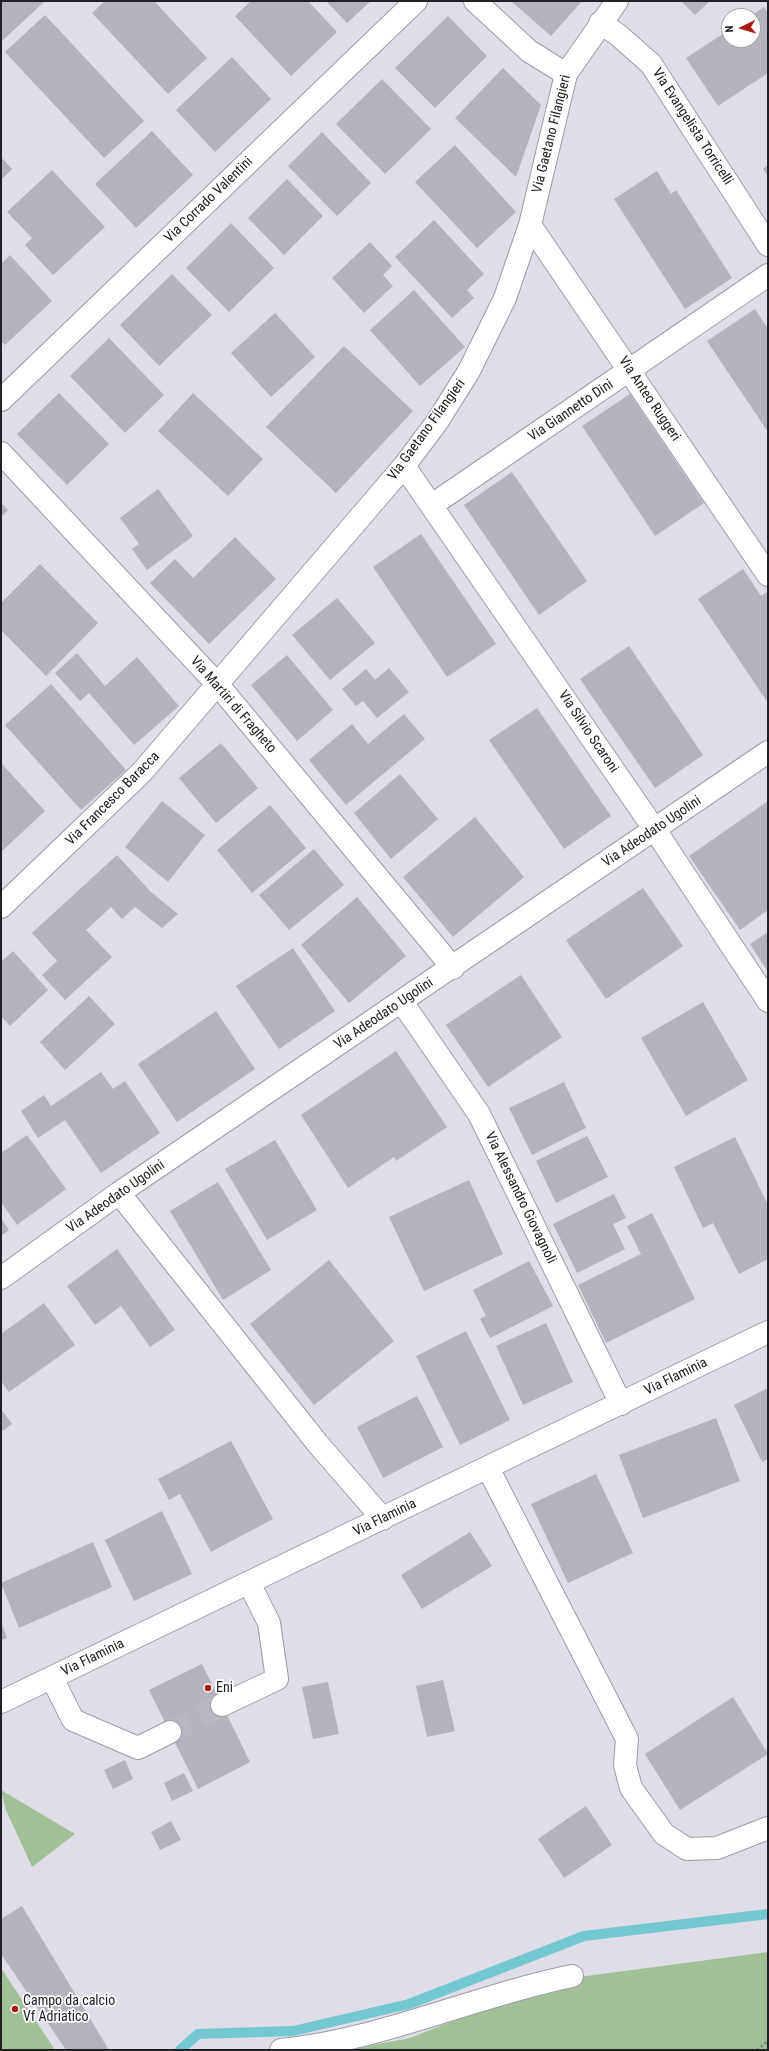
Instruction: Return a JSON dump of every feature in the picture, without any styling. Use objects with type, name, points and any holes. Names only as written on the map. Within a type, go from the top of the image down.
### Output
[{"type":"street","name":"Via Corrado Valentini","points":[[1,400],[416,1]]},
{"type":"street","points":[[475,1],[529,51],[566,74]]},
{"type":"street","name":"Via Gaetano Filangieri","points":[[218,685],[404,466],[437,422],[469,371],[505,298],[530,225],[566,74],[616,1]]},
{"type":"street","name":"Via Evangelista Torricelli","points":[[600,23],[616,34],[651,64],[768,245]]},
{"type":"street","name":"Via Anteo Ruggeri","points":[[530,225],[768,575]]},
{"type":"street","name":"Via Giannetto Dini","points":[[432,505],[768,275]]},
{"type":"street","name":"Via Martiri di Fragheto","points":[[1,453],[218,685],[452,968]]},
{"type":"street","name":"Via Silvio Scaroni","points":[[404,466],[655,830],[768,1001]]},
{"type":"street","name":"Via Francesco Baracca","points":[[1,907],[142,772],[218,685]]},
{"type":"street","name":"Via Adeodato Ugolini","points":[[1,1278],[119,1194],[768,752]]},
{"type":"street","name":"Via Alessandro Giovagnoli","points":[[402,1002],[478,1114],[621,1404]]},
{"type":"street","points":[[119,1194],[318,1444],[383,1518]]},
{"type":"street","name":"Via Flaminia","points":[[1,1702],[768,1332]]},
{"type":"street","points":[[488,1468],[627,1739],[625,1765],[631,1788],[664,1834],[687,1849],[717,1848],[768,1828]]},
{"type":"street","points":[[222,1706],[277,1679],[268,1623],[248,1583]]},
{"type":"street","points":[[52,1678],[73,1720],[138,1748],[170,1732]]},
{"type":"street","points":[[282,2050],[310,2047],[422,2019],[530,1984],[572,1976]]},
{"type":"path","points":[[757,2050],[768,2042]]},
{"type":"green space","points":[[1,1790],[75,1834],[32,1867],[6,1810]]},
{"type":"green space","points":[[768,1952],[768,2050],[346,2050],[410,2038],[556,1980]]},
{"type":"green space","name":"Campo da calcio Vf Adriatico","points":[[1,1968],[55,2050],[1,2050]]},
{"type":"building","points":[[1,1],[45,1],[1,42]]},
{"type":"building","points":[[105,1],[154,1],[207,58],[168,94],[92,13]]},
{"type":"building","points":[[251,1],[308,1],[337,32],[291,76],[235,16]]},
{"type":"building","points":[[326,1],[371,1],[347,23]]},
{"type":"building","points":[[511,1],[582,1],[551,36]]},
{"type":"building","points":[[681,1],[710,1],[695,15]]},
{"type":"building","points":[[764,7],[768,13],[768,73],[718,106],[686,58],[721,35],[721,48],[761,48],[761,9]]},
{"type":"building","points":[[45,15],[144,121],[104,158],[5,52]]},
{"type":"building","points":[[448,16],[487,56],[435,108],[395,68]]},
{"type":"building","points":[[232,57],[271,99],[215,152],[176,110]]},
{"type":"building","points":[[503,68],[541,105],[516,177],[455,118]]},
{"type":"building","points":[[382,79],[431,129],[385,174],[336,124]]},
{"type":"building","points":[[152,131],[193,175],[136,228],[95,184]]},
{"type":"building","points":[[322,132],[371,183],[337,216],[288,166]]},
{"type":"building","points":[[455,145],[516,212],[477,248],[415,182]]},
{"type":"building","points":[[1,157],[12,169],[1,180]]},
{"type":"building","points":[[768,165],[768,177],[763,169]]},
{"type":"building","points":[[52,170],[105,227],[53,275],[25,245],[32,238],[7,212]]},
{"type":"building","points":[[657,171],[671,194],[676,190],[732,278],[685,309],[614,199]]},
{"type":"building","points":[[287,179],[323,216],[284,255],[248,218]]},
{"type":"building","points":[[434,220],[484,274],[467,290],[474,298],[452,318],[395,257]]},
{"type":"building","points":[[231,223],[274,268],[229,312],[186,268]]},
{"type":"building","points":[[370,242],[392,266],[383,275],[393,286],[364,313],[332,278]]},
{"type":"building","points":[[10,255],[52,301],[5,345],[1,341],[1,264]]},
{"type":"building","points":[[172,274],[212,315],[159,366],[120,325]]},
{"type":"building","points":[[414,290],[465,347],[420,386],[370,330]]},
{"type":"building","points":[[755,309],[768,329],[768,432],[707,341]]},
{"type":"building","points":[[275,313],[315,357],[271,397],[231,353]]},
{"type":"building","points":[[109,338],[164,395],[125,433],[70,376]]},
{"type":"building","points":[[344,346],[413,411],[336,493],[266,427]]},
{"type":"building","points":[[59,393],[109,444],[67,485],[17,434]]},
{"type":"building","points":[[193,393],[263,459],[228,496],[158,431]]},
{"type":"building","points":[[630,394],[704,503],[655,536],[582,426]]},
{"type":"building","points":[[512,472],[587,581],[539,615],[464,505]]},
{"type":"building","points":[[158,489],[193,536],[147,570],[132,549],[139,544],[120,518]]},
{"type":"building","points":[[1,503],[8,510],[1,517]]},
{"type":"building","points":[[421,534],[496,644],[447,677],[373,567]]},
{"type":"building","points":[[235,537],[276,579],[209,644],[150,583],[175,559],[193,578]]},
{"type":"building","points":[[40,564],[98,623],[46,676],[1,630],[1,603]]},
{"type":"building","points":[[743,569],[761,596],[767,592],[768,594],[768,703],[698,599]]},
{"type":"building","points":[[337,598],[375,643],[330,680],[292,635]]},
{"type":"building","points":[[629,646],[703,755],[655,788],[580,679]]},
{"type":"building","points":[[77,653],[105,686],[137,657],[179,706],[134,745],[89,693],[80,701],[55,673]]},
{"type":"building","points":[[287,655],[333,710],[297,741],[251,685]]},
{"type":"building","points":[[389,668],[409,692],[377,718],[363,701],[356,706],[342,689],[366,669],[375,680]]},
{"type":"building","points":[[51,684],[126,770],[81,810],[5,725]]},
{"type":"building","points":[[537,708],[611,816],[564,849],[489,740]]},
{"type":"building","points":[[404,714],[425,739],[346,805],[309,760],[352,724],[368,744]]},
{"type":"building","points":[[221,743],[258,788],[216,823],[179,778]]},
{"type":"building","points":[[1,763],[45,811],[1,852]]},
{"type":"building","points":[[400,774],[438,819],[391,859],[354,813]]},
{"type":"building","points":[[162,801],[205,835],[168,882],[125,847]]},
{"type":"building","points":[[768,801],[768,910],[740,930],[689,856]]},
{"type":"building","points":[[270,805],[306,848],[252,893],[217,850]]},
{"type":"building","points":[[475,817],[524,877],[453,937],[403,877]]},
{"type":"building","points":[[314,849],[344,885],[289,930],[259,895]]},
{"type":"building","points":[[117,855],[151,892],[178,914],[162,928],[135,907],[122,919],[111,907],[86,930],[112,957],[65,1000],[42,975],[57,961],[32,933]]},
{"type":"building","points":[[643,888],[683,946],[606,999],[566,940]]},
{"type":"building","points":[[357,897],[406,956],[349,1003],[301,945]]},
{"type":"building","points":[[768,932],[768,972],[750,944]]},
{"type":"building","points":[[293,948],[335,1011],[279,1049],[236,986]]},
{"type":"building","points":[[13,951],[48,990],[10,1026],[1,1016],[1,962]]},
{"type":"building","points":[[521,975],[562,1037],[488,1087],[446,1025]]},
{"type":"building","points":[[89,996],[115,1024],[65,1070],[40,1042]]},
{"type":"building","points":[[703,1002],[748,1080],[686,1116],[641,1038]]},
{"type":"building","points":[[216,1011],[255,1069],[177,1122],[138,1064]]},
{"type":"building","points":[[396,1051],[447,1127],[396,1161],[394,1157],[348,1188],[301,1115]]},
{"type":"building","points":[[101,1072],[113,1089],[125,1081],[160,1133],[101,1173],[65,1120],[38,1138],[21,1111],[44,1095],[51,1106]]},
{"type":"building","points":[[564,1082],[586,1128],[532,1155],[509,1108]]},
{"type":"building","points":[[27,1135],[66,1189],[17,1225],[1,1202],[1,1153]]},
{"type":"building","points":[[587,1136],[608,1177],[556,1203],[536,1161]]},
{"type":"building","points":[[735,1137],[768,1205],[768,1259],[739,1274],[713,1223],[703,1228],[674,1167]]},
{"type":"building","points":[[275,1140],[317,1210],[267,1240],[225,1169]]},
{"type":"building","points":[[469,1180],[503,1254],[424,1291],[389,1217]]},
{"type":"building","points":[[218,1182],[271,1270],[223,1300],[170,1211]]},
{"type":"building","points":[[614,1194],[626,1218],[613,1224],[625,1249],[577,1273],[553,1224]]},
{"type":"building","points":[[652,1213],[695,1299],[606,1343],[578,1285],[641,1254],[627,1226]]},
{"type":"building","points":[[1,1218],[9,1230],[1,1236]]},
{"type":"building","points":[[117,1249],[175,1330],[150,1347],[121,1306],[95,1325],[67,1286]]},
{"type":"building","points":[[329,1260],[394,1341],[314,1405],[250,1324]]},
{"type":"building","points":[[529,1261],[553,1306],[490,1338],[480,1319],[486,1316],[473,1290]]},
{"type":"building","points":[[44,1303],[75,1345],[9,1392],[1,1381],[1,1334]]},
{"type":"building","points":[[546,1323],[573,1382],[523,1405],[496,1346]]},
{"type":"building","points":[[466,1331],[510,1420],[460,1445],[416,1356]]},
{"type":"building","points":[[768,1388],[768,1459],[762,1462],[734,1405]]},
{"type":"building","points":[[417,1396],[443,1447],[383,1478],[357,1427]]},
{"type":"building","points":[[1,1409],[12,1424],[1,1432]]},
{"type":"building","points":[[716,1418],[740,1481],[643,1518],[619,1455]]},
{"type":"building","points":[[231,1441],[273,1519],[211,1552],[180,1494],[169,1500],[158,1479]]},
{"type":"building","points":[[596,1474],[633,1553],[568,1583],[531,1504]]},
{"type":"building","points":[[162,1511],[192,1574],[134,1601],[105,1540]]},
{"type":"building","points":[[470,1532],[492,1566],[422,1609],[401,1575]]},
{"type":"building","points":[[93,1542],[112,1587],[19,1628],[1,1583]]},
{"type":"building","points":[[1,1622],[7,1638],[1,1640]]},
{"type":"building","points":[[202,1664],[250,1762],[198,1789],[149,1690]]},
{"type":"building","points":[[443,1680],[455,1731],[427,1737],[416,1686]]},
{"type":"building","points":[[328,1682],[339,1734],[313,1739],[302,1687]]},
{"type":"building","points":[[733,1697],[768,1754],[680,1810],[645,1754]]},
{"type":"building","points":[[125,1760],[133,1779],[113,1789],[104,1770]]},
{"type":"building","points":[[184,1773],[193,1791],[172,1801],[164,1783]]},
{"type":"building","points":[[586,1806],[612,1845],[564,1878],[538,1839]]},
{"type":"building","points":[[171,1821],[181,1840],[160,1850],[151,1832]]},
{"type":"building","points":[[22,1906],[109,2050],[66,2050],[1,1954],[1,1919]]},
{"type":"waterway","points":[[180,2050],[198,2034],[293,2031],[409,2004],[584,1936],[768,1914]]},
{"type":"tunnel","points":[[170,1732],[222,1705]]},
{"type":"place","name":"Eni","points":[[208,1688]]},
{"type":"place","name":"Campo da calcio Vf Adriatico","points":[[15,2009]]}]
